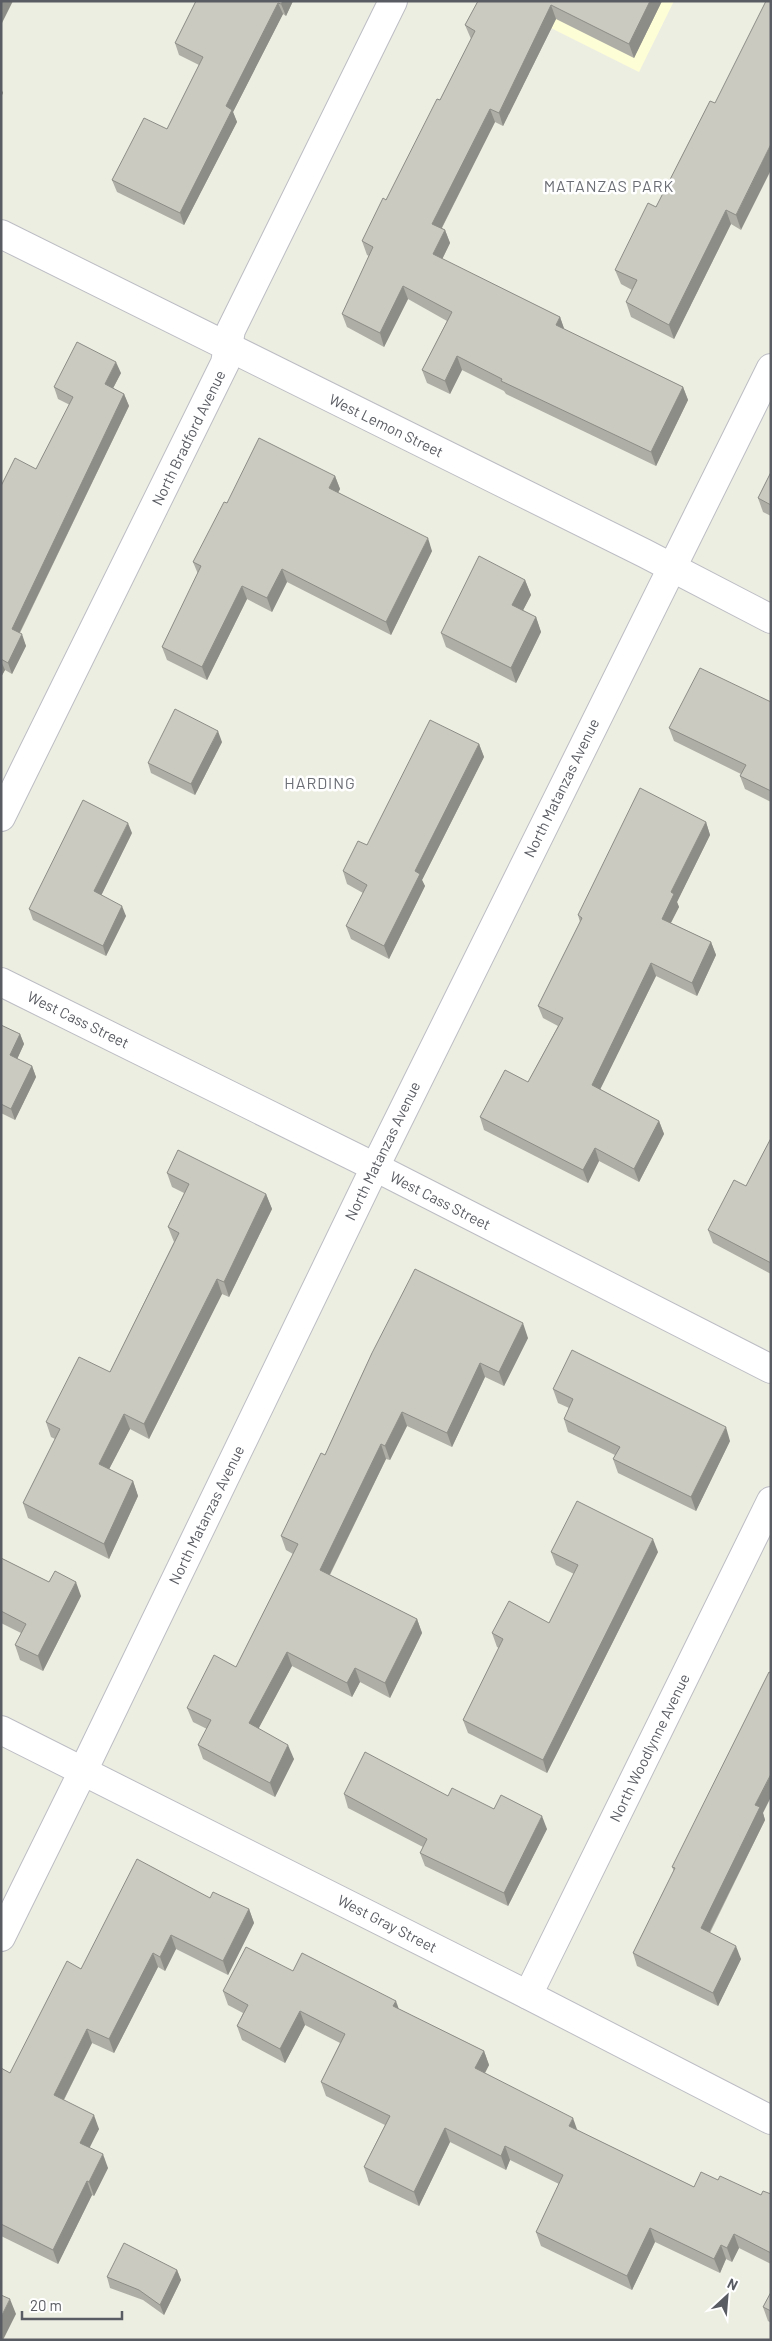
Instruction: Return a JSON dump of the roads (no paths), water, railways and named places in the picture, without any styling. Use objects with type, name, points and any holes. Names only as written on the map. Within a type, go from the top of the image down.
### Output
[{"type":"street","name":"North Bradford Avenue","points":[[1,816],[225,363],[231,330],[392,1]]},
{"type":"street","name":"West Lemon Street","points":[[1,234],[771,619]]},
{"type":"street","name":"North Matanzas Avenue","points":[[1,1936],[83,1771],[374,1168],[771,368]]},
{"type":"street","name":"West Cass Street","points":[[1,982],[374,1168],[771,1370]]},
{"type":"street","name":"North Woodlynne Avenue","points":[[528,1995],[771,1501]]},
{"type":"street","name":"West Gray Street","points":[[1,1730],[528,1995],[771,2120]]},
{"type":"district","name":"MATANZAS PARK","points":[[609,186]]},
{"type":"district","name":"HARDING","points":[[320,783]]}]
